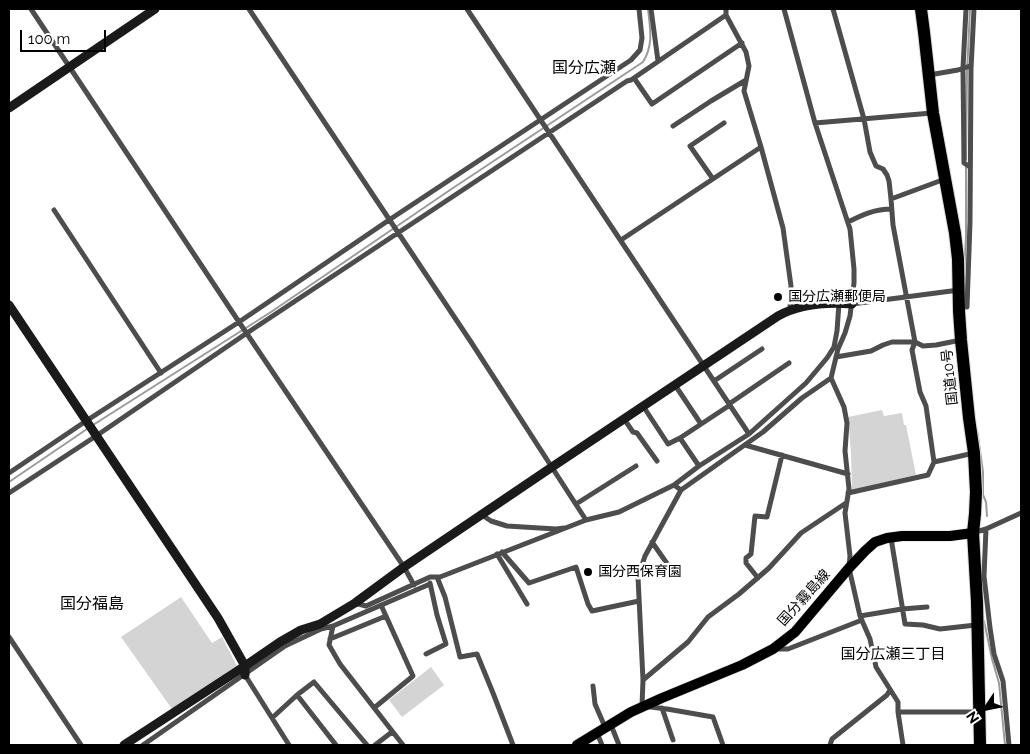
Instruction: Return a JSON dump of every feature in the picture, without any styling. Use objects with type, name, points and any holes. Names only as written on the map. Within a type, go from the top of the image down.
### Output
[{"type":"highway","name":"国道10号","points":[[921,9],[934,112],[957,250],[959,290],[963,309],[961,340],[974,453],[976,499],[973,533],[982,612],[977,625],[980,745]]},
{"type":"main road","name":"国分霧島線","points":[[577,745],[642,706],[742,665],[773,649],[795,632],[849,568],[875,542],[891,537],[950,536],[973,533]]},
{"type":"street","points":[[31,9],[414,585]]},
{"type":"street","points":[[9,108],[155,9]]},
{"type":"street","points":[[249,9],[586,520]]},
{"type":"street","points":[[467,9],[749,434]]},
{"type":"street","points":[[9,473],[240,323],[631,60],[640,50],[642,38],[639,9]]},
{"type":"street","points":[[651,9],[658,61]]},
{"type":"street","points":[[784,9],[815,123],[850,229],[854,270],[852,304],[831,378],[846,415],[845,451],[848,493],[845,513],[850,556],[849,568],[861,618],[870,640],[876,667],[898,702],[903,745]]},
{"type":"street","points":[[833,9],[864,119],[870,152],[876,166],[884,169],[887,175],[893,225],[915,342],[912,350],[920,392],[926,406],[934,462],[928,475],[848,493]]},
{"type":"street","points":[[966,9],[963,68],[964,163],[970,167]]},
{"type":"street","points":[[963,309],[970,222],[971,68],[974,9]]},
{"type":"street","points":[[9,493],[397,231],[548,131],[634,78],[726,12],[746,52],[749,66],[744,91],[782,228],[791,286],[790,310]]},
{"type":"street","points":[[634,78],[652,104],[742,43]]},
{"type":"street","points":[[929,75],[971,68]]},
{"type":"street","points":[[673,126],[746,80]]},
{"type":"street","points":[[815,123],[934,112]]},
{"type":"street","points":[[713,179],[690,146],[724,123]]},
{"type":"street","points":[[621,240],[761,147]]},
{"type":"street","points":[[891,199],[946,179]]},
{"type":"street","points":[[848,222],[881,209],[891,209]]},
{"type":"street","points":[[54,210],[161,373]]},
{"type":"street","points":[[320,626],[552,467],[762,326],[790,310],[818,305],[852,304],[959,290]]},
{"type":"street","points":[[143,745],[245,671],[280,642],[301,630],[320,626],[333,626],[430,577],[437,577],[572,527],[586,520],[619,512],[674,485],[699,466],[749,434],[806,383],[834,347],[839,303]]},
{"type":"street","points":[[9,305],[218,618],[245,671],[289,745]]},
{"type":"street","points":[[836,357],[872,351],[892,342],[915,342],[923,346],[936,346],[961,340]]},
{"type":"street","points":[[714,382],[762,349]]},
{"type":"street","points":[[643,406],[668,444],[701,424],[789,363]]},
{"type":"street","points":[[723,745],[713,718],[642,706],[643,680],[638,577],[645,556],[681,490],[763,432],[802,398],[831,378]]},
{"type":"street","points":[[675,385],[701,424]]},
{"type":"street","points":[[624,419],[633,432],[637,433],[656,462]]},
{"type":"street","points":[[680,438],[699,466]]},
{"type":"street","points":[[745,445],[848,474]]},
{"type":"street","points":[[934,462],[974,453]]},
{"type":"street","points":[[758,578],[746,563],[746,558],[750,554],[755,516],[767,517],[782,455]]},
{"type":"street","points":[[576,504],[636,466]]},
{"type":"street","points":[[674,485],[681,490]]},
{"type":"street","points":[[643,680],[688,642],[708,617],[769,568],[801,533],[846,503]]},
{"type":"street","points":[[973,533],[1021,513]]},
{"type":"street","points":[[482,515],[507,526],[556,529],[572,527]]},
{"type":"street","points":[[986,529],[982,612],[1003,681],[1008,745]]},
{"type":"street","points":[[891,537],[905,624],[923,625],[940,629],[977,625]]},
{"type":"street","points":[[652,542],[675,575]]},
{"type":"street","points":[[499,553],[529,583],[576,567],[592,611],[639,601]]},
{"type":"street","points":[[499,553],[527,604]]},
{"type":"street","points":[[426,654],[446,644],[437,615],[430,577]]},
{"type":"street","points":[[437,577],[445,597],[460,657],[477,654],[513,745]]},
{"type":"street","points":[[355,603],[367,609],[430,584]]},
{"type":"street","points":[[374,708],[413,676],[381,605]]},
{"type":"street","points":[[773,649],[788,649],[861,618],[902,609],[926,607]]},
{"type":"street","points":[[330,639],[386,616]]},
{"type":"street","points":[[333,626],[329,645],[340,664],[403,745]]},
{"type":"street","points":[[9,638],[81,745]]},
{"type":"street","points":[[124,745],[245,671]]},
{"type":"street","points":[[272,718],[314,682],[367,745]]},
{"type":"street","points":[[593,686],[595,704],[604,728],[619,745]]},
{"type":"street","points":[[830,745],[832,739],[887,695],[890,690]]},
{"type":"street","points":[[297,695],[336,745]]},
{"type":"street","points":[[662,708],[673,740]]},
{"type":"street","points":[[898,712],[979,712]]},
{"type":"street","points":[[602,745],[604,728]]},
{"type":"street","points":[[375,745],[392,732]]},
{"type":"shaded area","points":[[882,410],[884,416],[902,413],[916,475],[852,490],[848,417]]},
{"type":"shaded area","points":[[181,597],[212,643],[222,637],[237,666],[172,709],[121,637]]},
{"type":"shaded area","points":[[431,667],[444,685],[402,717],[389,700]]},
{"type":"waterway","points":[[93,425],[271,312],[643,62],[650,42],[648,9]]},
{"type":"waterway","points":[[966,159],[970,9]]},
{"type":"waterway","points":[[964,274],[966,166]]},
{"type":"waterway","points":[[9,482],[87,429]]},
{"type":"waterway","points":[[977,430],[983,472],[983,495],[986,502],[987,516]]},
{"type":"waterway","points":[[984,621],[999,683],[1005,745]]},
{"type":"place","name":"国分広瀬郵便局","points":[[778,297]]},
{"type":"place","name":"国分西保育園","points":[[588,572]]},
{"type":"district","name":"国分広瀬","points":[[584,68]]},
{"type":"district","name":"国分福島","points":[[92,604]]},
{"type":"district","name":"国分広瀬三丁目","points":[[893,654]]}]
